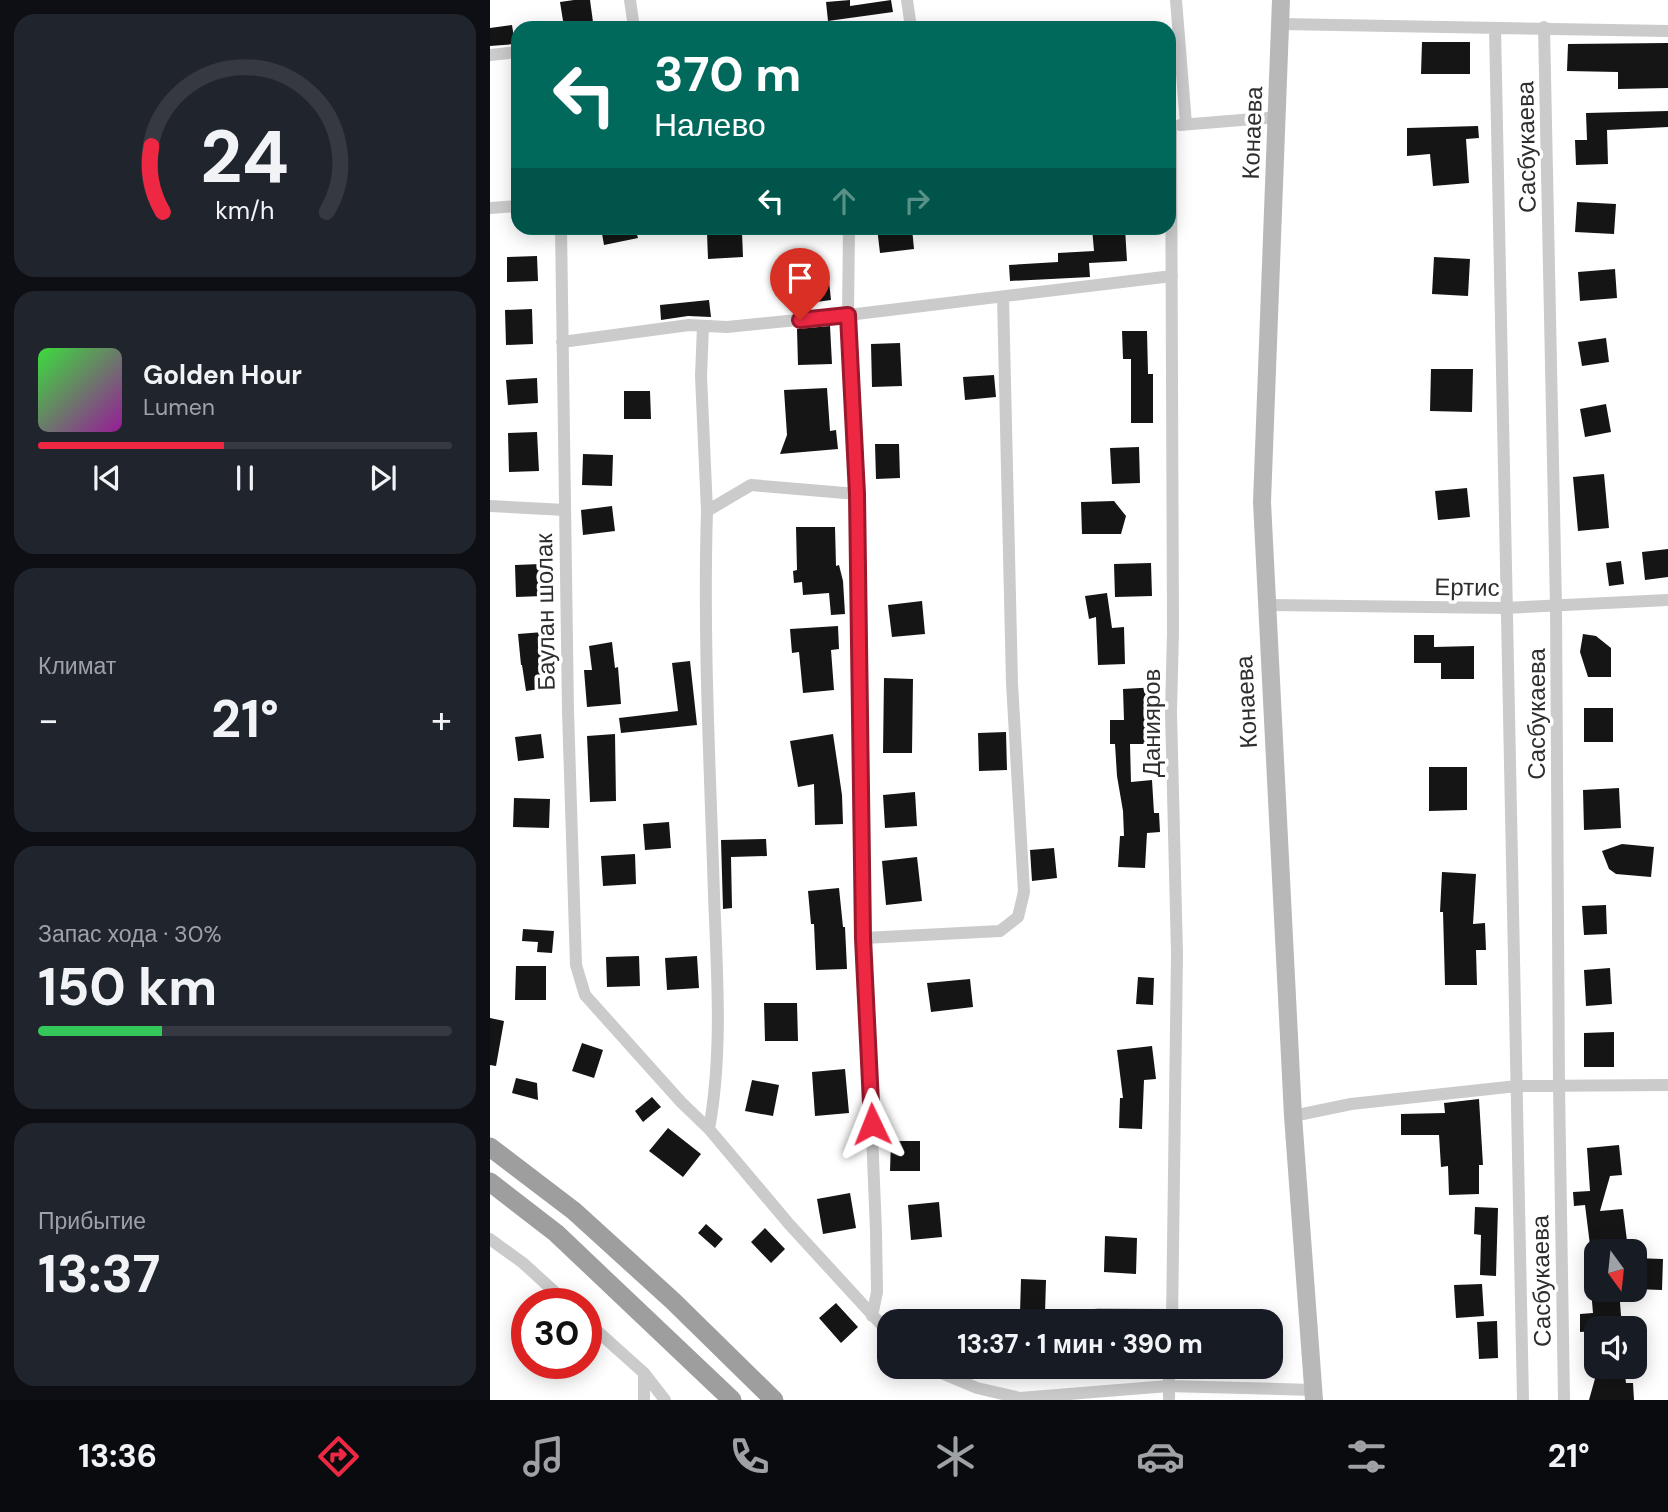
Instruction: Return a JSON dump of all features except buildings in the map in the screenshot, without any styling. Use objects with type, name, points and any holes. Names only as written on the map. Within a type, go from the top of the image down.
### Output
[{"type":"highway","points":[[490,1147],[574,1211],[673,1301],[774,1400]]},
{"type":"highway","points":[[490,1182],[556,1233],[732,1400]]},
{"type":"main road","name":"Конаева","points":[[1281,0],[1262,502],[1293,1116],[1314,1395]]},
{"type":"street","points":[[631,0],[633,21]]},
{"type":"street","points":[[907,0],[910,21]]},
{"type":"street","points":[[1176,0],[1186,124]]},
{"type":"street","points":[[1281,24],[1668,31]]},
{"type":"street","name":"Сасбукаева","points":[[1544,27],[1556,606],[1564,1400]]},
{"type":"street","name":"Сасбукаева","points":[[1494,28],[1523,1400]]},
{"type":"street","points":[[490,55],[511,53]]},
{"type":"street","points":[[1176,125],[1277,117]]},
{"type":"street","points":[[490,208],[511,206]]},
{"type":"street","name":"Баулан шолак","points":[[561,235],[568,711],[576,965],[585,995],[681,1102],[709,1129]]},
{"type":"street","points":[[849,235],[848,315],[857,494],[863,938],[876,1231],[877,1292],[872,1316]]},
{"type":"street","name":"Данияров","points":[[1171,235],[1171,712],[1177,954],[1172,1309]]},
{"type":"street","points":[[562,342],[689,325],[727,327],[848,315],[1172,276]]},
{"type":"street","points":[[863,938],[1000,931],[1018,917],[1024,892],[1012,683],[1003,297]]},
{"type":"street","points":[[703,326],[701,376],[707,511],[707,676],[717,994],[716,1095],[709,1129],[877,1321]]},
{"type":"street","points":[[707,511],[751,485],[857,494]]},
{"type":"street","points":[[490,506],[565,510]]},
{"type":"street","name":"Ертис","points":[[1266,605],[1505,608],[1668,600]]},
{"type":"street","points":[[1293,1116],[1351,1104],[1517,1086],[1668,1086]]},
{"type":"street","points":[[490,1239],[523,1263],[550,1288]]},
{"type":"street","points":[[602,1335],[644,1373],[665,1400]]},
{"type":"street","points":[[644,1373],[645,1400]]},
{"type":"street","points":[[956,1379],[977,1388],[1020,1399],[1168,1386],[1314,1395]]},
{"type":"street","points":[[1168,1379],[1169,1400]]},
{"type":"route","points":[[800,320],[848,315],[857,494],[863,938],[872,1124]]}]
